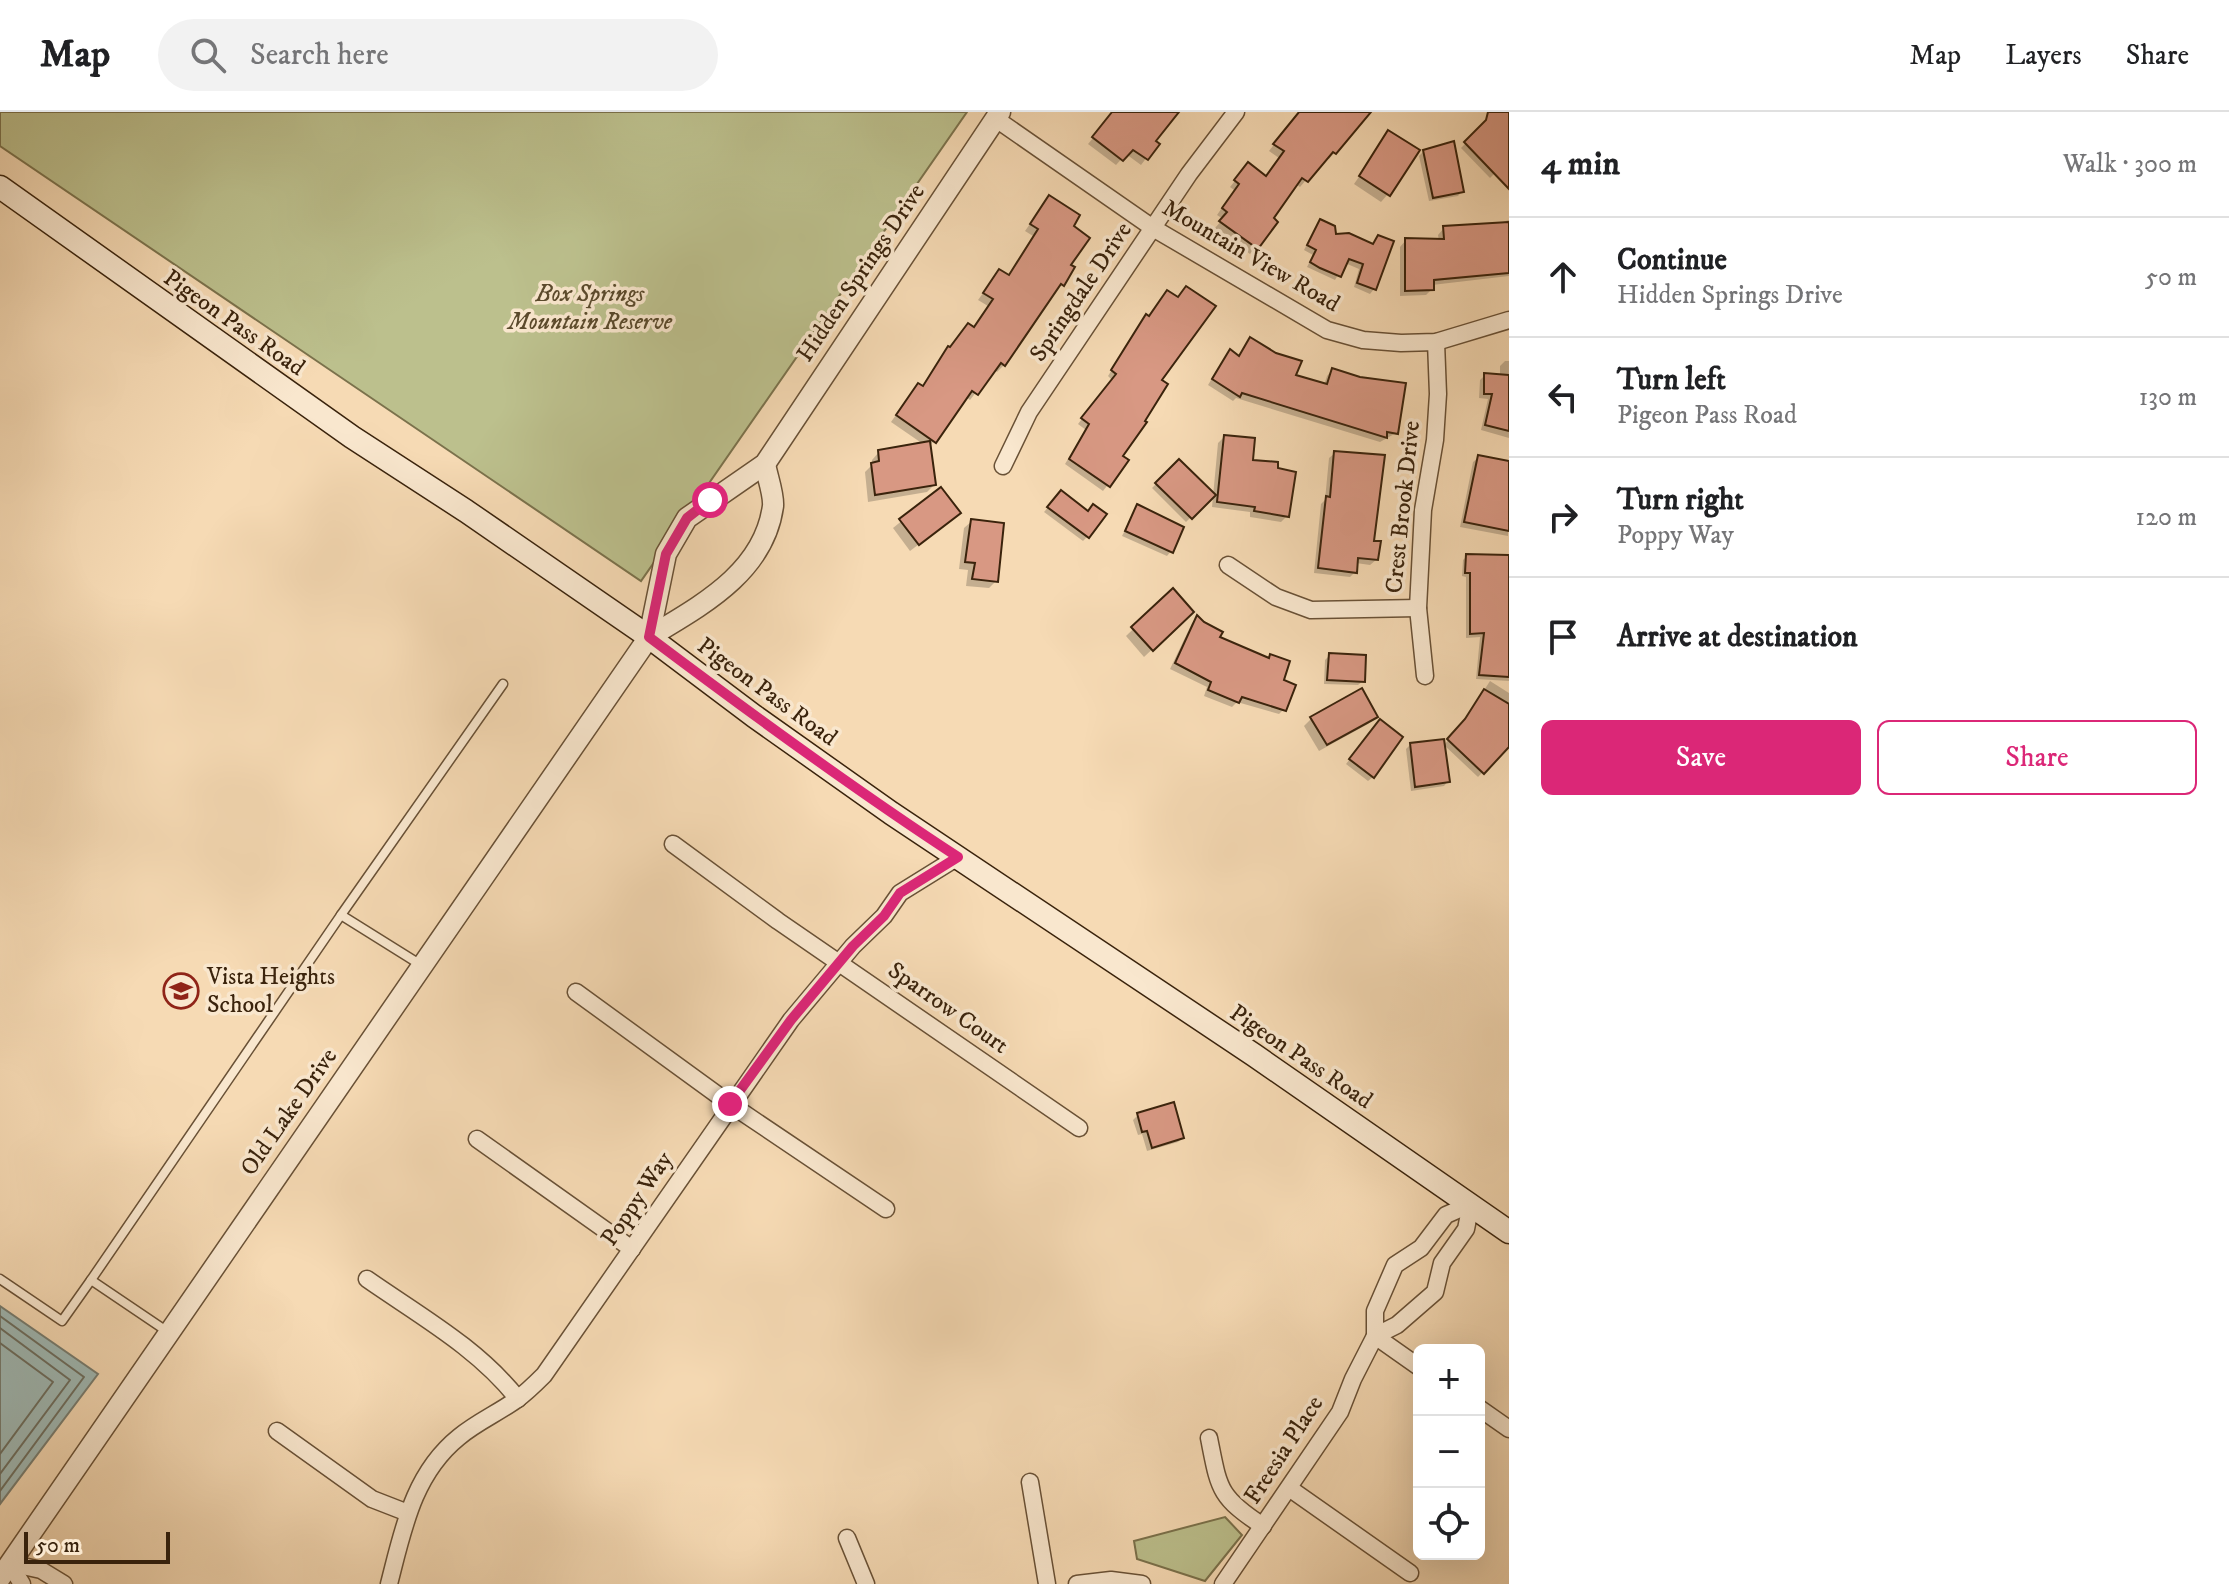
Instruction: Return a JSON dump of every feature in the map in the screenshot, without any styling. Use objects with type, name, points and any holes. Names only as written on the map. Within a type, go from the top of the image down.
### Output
[{"type":"main road","name":"Pigeon Pass Road","points":[[0,187],[352,437],[649,637],[791,743],[1254,1055],[1509,1232]]},
{"type":"street","name":"Springdale Drive","points":[[1003,466],[1029,412],[1153,228],[1236,112]]},
{"type":"street","name":"Mountain View Road","points":[[998,115],[1153,228],[1327,330],[1363,340],[1436,342],[1509,320]]},
{"type":"street","name":"Hidden Springs Drive","points":[[649,637],[666,554],[687,518],[765,464],[998,115]]},
{"type":"street","name":"Crest Brook Drive","points":[[1425,676],[1418,608],[1423,510],[1435,440],[1438,394],[1436,342]]},
{"type":"street","points":[[649,637],[731,584],[762,544],[773,504],[765,464]]},
{"type":"street","points":[[1228,565],[1276,597],[1311,610],[1418,608]]},
{"type":"street","name":"Old Lake Drive","points":[[5,1570],[649,637]]},
{"type":"street","name":"Sparrow Court","points":[[673,844],[1079,1128]]},
{"type":"street","name":"Poppy Way","points":[[389,1584],[418,1486],[437,1459],[459,1437],[518,1399],[544,1375],[791,1020],[867,930],[884,916],[900,893],[958,857]]},
{"type":"street","points":[[576,992],[730,1104],[886,1209]]},
{"type":"street","points":[[477,1139],[632,1249]]},
{"type":"street","points":[[1375,1336],[1375,1311],[1395,1265],[1421,1248],[1446,1215],[1471,1204]]},
{"type":"street","points":[[1375,1336],[1397,1325],[1435,1292],[1442,1263],[1466,1229],[1471,1204]]},
{"type":"street","points":[[367,1279],[474,1353],[497,1372],[518,1399]]},
{"type":"street","points":[[1375,1336],[1413,1363]]},
{"type":"street","name":"Freesia Place","points":[[1223,1584],[1340,1412],[1375,1336]]},
{"type":"street","points":[[1485,1412],[1509,1429]]},
{"type":"street","points":[[277,1431],[372,1499],[408,1513]]},
{"type":"street","points":[[1209,1438],[1218,1484],[1227,1500],[1263,1526]]},
{"type":"street","points":[[1030,1482],[1047,1584]]},
{"type":"street","points":[[1289,1488],[1410,1573]]},
{"type":"street","points":[[847,1538],[866,1584]]},
{"type":"street","points":[[5,1570],[22,1584]]},
{"type":"street","points":[[5,1570],[41,1570],[64,1584]]},
{"type":"street","points":[[1077,1584],[1111,1580],[1142,1584]]},
{"type":"lane","points":[[0,1279],[62,1321],[503,684]]},
{"type":"lane","points":[[341,915],[422,965]]},
{"type":"lane","points":[[91,1280],[169,1333]]},
{"type":"green space","name":"Box Springs Mountain Reserve","points":[[0,112],[967,112],[641,581],[0,146]]},
{"type":"green space","points":[[1225,1517],[1242,1535],[1205,1581],[1137,1559],[1134,1541]]},
{"type":"water","points":[[0,1306],[98,1374],[0,1504]]},
{"type":"building","points":[[1112,112],[1179,112],[1156,141],[1160,144],[1148,160],[1133,150],[1123,161],[1092,137]]},
{"type":"building","points":[[1299,112],[1371,112],[1308,182],[1302,178],[1274,218],[1278,222],[1258,249],[1219,221],[1227,212],[1222,208],[1239,184],[1234,180],[1248,162],[1266,176],[1284,151],[1273,144]]},
{"type":"building","points":[[1488,112],[1509,112],[1509,189],[1464,142],[1486,120]]},
{"type":"building","points":[[1388,130],[1420,150],[1390,196],[1359,176]]},
{"type":"building","points":[[1454,141],[1464,192],[1433,198],[1423,150]]},
{"type":"building","points":[[1049,195],[1080,215],[1074,226],[1090,238],[1071,265],[1075,267],[1064,286],[1061,284],[1005,366],[1001,363],[978,395],[972,391],[936,443],[896,415],[918,383],[923,386],[948,346],[968,323],[974,327],[993,299],[983,293],[999,269],[1009,275],[1038,229],[1030,224]]},
{"type":"building","points":[[1320,219],[1335,226],[1336,234],[1349,233],[1373,244],[1378,235],[1394,241],[1376,290],[1357,283],[1363,264],[1349,259],[1341,277],[1310,262],[1316,250],[1307,245]]},
{"type":"building","points":[[1509,222],[1509,273],[1434,280],[1434,290],[1405,291],[1405,238],[1444,239],[1443,226]]},
{"type":"building","points":[[1186,286],[1216,306],[1162,380],[1168,384],[1123,456],[1129,460],[1110,487],[1069,459],[1089,424],[1081,418],[1116,374],[1111,370],[1146,314],[1149,316],[1167,290],[1178,297]]},
{"type":"building","points":[[1250,337],[1276,353],[1302,361],[1296,375],[1327,384],[1332,368],[1360,377],[1406,383],[1398,434],[1387,432],[1387,438],[1242,393],[1240,397],[1212,379],[1230,349],[1239,356]]},
{"type":"building","points":[[1484,373],[1509,375],[1509,431],[1485,425],[1492,394],[1484,394]]},
{"type":"building","points":[[1224,435],[1255,438],[1253,460],[1278,462],[1278,468],[1296,472],[1289,517],[1254,511],[1255,507],[1217,502]]},
{"type":"building","points":[[930,441],[936,485],[875,495],[871,463],[879,461],[878,450]]},
{"type":"building","points":[[1334,451],[1385,455],[1374,541],[1381,541],[1378,560],[1358,558],[1357,573],[1318,568]]},
{"type":"building","points":[[1478,455],[1509,461],[1509,531],[1464,522]]},
{"type":"building","points":[[1179,459],[1216,495],[1192,519],[1155,483]]},
{"type":"building","points":[[941,487],[961,513],[919,545],[899,519]]},
{"type":"building","points":[[1061,490],[1088,511],[1093,504],[1107,514],[1089,538],[1047,507]]},
{"type":"building","points":[[1137,504],[1184,527],[1173,553],[1125,531]]},
{"type":"building","points":[[971,519],[1004,523],[998,582],[972,579],[975,563],[965,562]]},
{"type":"building","points":[[1466,554],[1509,555],[1509,677],[1479,675],[1484,633],[1470,634],[1470,573],[1465,573]]},
{"type":"building","points":[[1173,588],[1194,612],[1153,651],[1131,627]]},
{"type":"building","points":[[1197,615],[1223,632],[1220,637],[1269,658],[1270,654],[1290,661],[1284,680],[1296,685],[1286,711],[1242,697],[1239,703],[1208,690],[1211,682],[1175,663]]},
{"type":"building","points":[[1329,653],[1366,655],[1365,682],[1327,680]]},
{"type":"building","points":[[1362,688],[1378,717],[1327,745],[1310,717]]},
{"type":"building","points":[[1484,689],[1509,704],[1509,747],[1484,774],[1447,739],[1465,719]]},
{"type":"building","points":[[1380,719],[1403,737],[1374,778],[1349,759]]},
{"type":"building","points":[[1444,739],[1450,782],[1415,787],[1410,743]]},
{"type":"building","points":[[1174,1102],[1184,1138],[1152,1148],[1147,1131],[1142,1132],[1137,1113]]},
{"type":"place","name":"Vista Heights School","points":[[181,991]]},
{"type":"route","points":[[710,500],[687,518],[666,554],[649,637],[754,716],[958,857],[900,893],[884,916],[867,930],[791,1020],[730,1104]]}]
